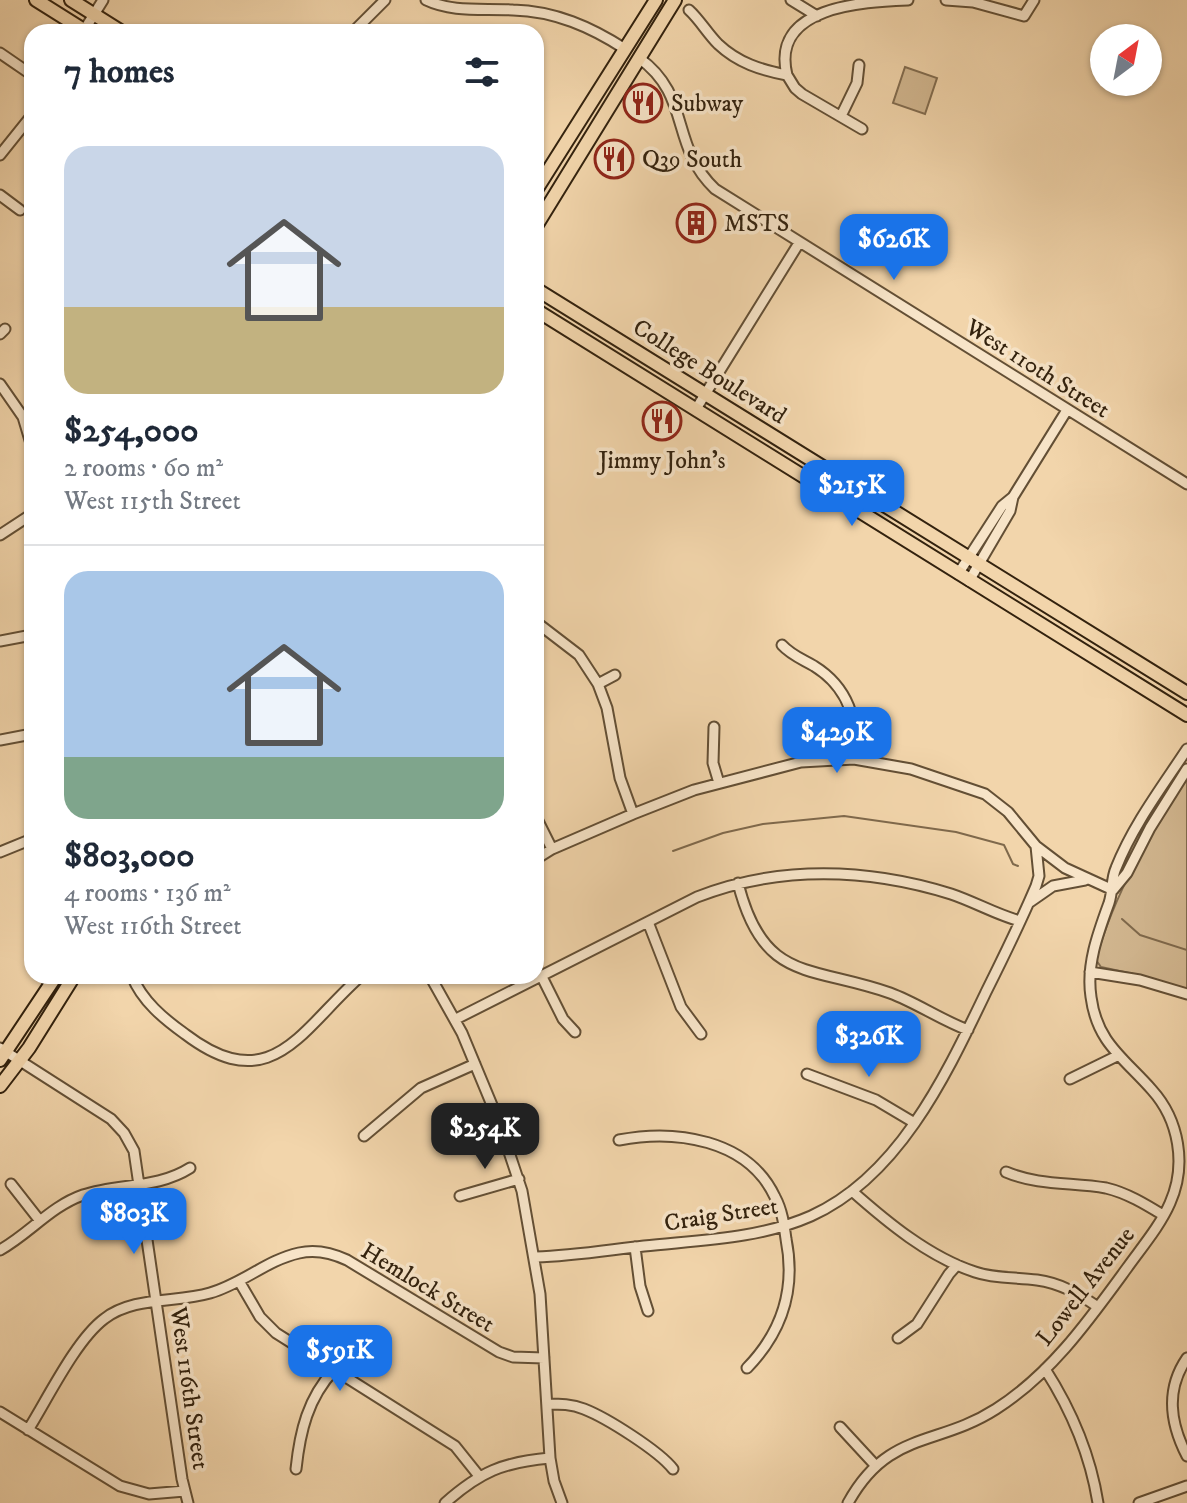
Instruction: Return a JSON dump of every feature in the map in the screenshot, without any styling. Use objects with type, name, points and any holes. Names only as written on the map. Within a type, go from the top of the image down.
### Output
[{"type":"main road","points":[[36,0],[74,24]]},
{"type":"main road","points":[[71,0],[109,24]]},
{"type":"main road","points":[[544,177],[656,0]]},
{"type":"main road","points":[[544,213],[675,0]]},
{"type":"main road","points":[[639,58],[637,48],[647,27],[646,16]]},
{"type":"main road","points":[[620,90],[618,79],[626,62],[625,49]]},
{"type":"main road","name":"College Boulevard","points":[[544,294],[1187,693]]},
{"type":"main road","name":"College Boulevard","points":[[544,315],[1187,715]]},
{"type":"main road","points":[[2,1053],[50,984]]},
{"type":"main road","points":[[0,1086],[69,984]]},
{"type":"street","points":[[89,24],[103,0]]},
{"type":"street","points":[[361,24],[385,0]]},
{"type":"street","points":[[426,0],[454,8],[515,10],[560,17],[600,34],[625,49]]},
{"type":"street","points":[[791,0],[817,16]]},
{"type":"street","points":[[862,129],[795,88],[784,62],[787,44],[798,29],[817,16],[852,2],[908,0]]},
{"type":"street","points":[[946,0],[973,2],[1024,16],[1034,0]]},
{"type":"street","points":[[689,10],[718,44],[731,54],[754,67],[787,75]]},
{"type":"street","points":[[0,53],[24,70]]},
{"type":"street","name":"West 110th Street","points":[[639,58],[658,73],[670,92],[686,148],[704,179],[723,195],[1187,484]]},
{"type":"street","points":[[841,116],[857,83],[859,65]]},
{"type":"street","points":[[0,155],[24,125]]},
{"type":"street","points":[[0,195],[20,210]]},
{"type":"street","points":[[696,409],[799,243]]},
{"type":"street","points":[[0,384],[24,420]]},
{"type":"street","points":[[964,577],[1010,511],[1013,497],[1067,410]]},
{"type":"street","points":[[0,535],[24,519]]},
{"type":"street","points":[[544,628],[579,655],[598,684],[607,708],[620,778],[633,814]]},
{"type":"street","points":[[0,641],[24,636]]},
{"type":"street","points":[[782,645],[827,675],[846,698],[855,723],[854,759]]},
{"type":"street","points":[[598,684],[615,675]]},
{"type":"street","points":[[714,727],[713,763],[719,783]]},
{"type":"street","points":[[0,740],[24,736]]},
{"type":"street","name":"Lowell Avenue","points":[[850,1502],[860,1484],[889,1455],[917,1440],[954,1430],[984,1416],[1045,1369],[1098,1307],[1170,1204],[1179,1158],[1174,1128],[1160,1100],[1117,1056],[1097,1021],[1091,997],[1090,972],[1113,890],[1114,871],[1187,749]]},
{"type":"street","points":[[544,854],[633,814],[719,783],[801,762],[854,759],[911,769],[985,794],[1008,812],[1036,846],[1065,868],[1113,890]]},
{"type":"street","name":"Lowell Avenue","points":[[1113,890],[1127,873],[1150,828],[1187,769]]},
{"type":"street","points":[[544,833],[552,849]]},
{"type":"street","points":[[0,852],[24,842]]},
{"type":"street","name":"Craig Street","points":[[536,1257],[757,1234],[822,1210],[852,1191],[879,1167],[913,1122],[968,1030],[1039,876],[1036,846]]},
{"type":"street","points":[[544,974],[697,897],[771,876],[876,877],[955,895],[1020,921]]},
{"type":"street","points":[[1028,904],[1053,886],[1088,880]]},
{"type":"street","points":[[738,883],[753,928],[782,960],[806,972],[895,995],[968,1030]]},
{"type":"street","points":[[648,922],[681,1007],[701,1034]]},
{"type":"street","points":[[1090,972],[1140,980],[1187,994]]},
{"type":"street","points":[[544,981],[563,1019],[575,1032]]},
{"type":"street","points":[[137,984],[149,1004],[176,1028],[223,1057],[245,1061],[270,1057],[293,1044],[353,984]]},
{"type":"street","points":[[435,984],[456,1019],[519,1179],[536,1257],[550,1458],[562,1503]]},
{"type":"street","points":[[456,1019],[524,984]]},
{"type":"street","name":"West 116th Street","points":[[2,1053],[20,1060],[100,1110],[120,1128],[134,1151],[188,1503]]},
{"type":"street","points":[[1070,1079],[1117,1056]]},
{"type":"street","points":[[364,1136],[421,1088],[475,1064]]},
{"type":"street","points":[[807,1074],[865,1095],[913,1122]]},
{"type":"street","points":[[619,1140],[647,1136],[681,1137],[728,1149],[748,1162],[769,1185],[780,1209],[791,1275],[785,1310],[771,1341],[747,1368]]},
{"type":"street","points":[[0,1250],[58,1208],[86,1194],[160,1182],[190,1168]]},
{"type":"street","points":[[1006,1172],[1040,1183],[1108,1189],[1140,1201],[1163,1215]]},
{"type":"street","points":[[460,1196],[519,1179]]},
{"type":"street","points":[[11,1184],[40,1221]]},
{"type":"street","points":[[852,1191],[891,1224],[957,1265],[992,1276],[1054,1283],[1098,1307]]},
{"type":"street","points":[[635,1247],[640,1286],[648,1311]]},
{"type":"street","name":"Hemlock Street","points":[[28,1430],[94,1327],[116,1311],[209,1294],[290,1255],[315,1251],[347,1260],[489,1348],[513,1357],[544,1358]]},
{"type":"street","points":[[898,1338],[917,1324],[957,1265]]},
{"type":"street","points":[[239,1281],[265,1324],[455,1446],[479,1476]]},
{"type":"street","points":[[1187,1358],[1179,1371],[1171,1404],[1175,1429],[1187,1456]]},
{"type":"street","points":[[1045,1369],[1083,1441],[1098,1503]]},
{"type":"street","points":[[296,1469],[303,1423],[322,1383],[334,1370]]},
{"type":"street","points":[[547,1404],[586,1409],[660,1455],[673,1469]]},
{"type":"street","points":[[0,1412],[120,1486],[149,1494],[185,1491]]},
{"type":"street","points":[[840,1427],[876,1466]]},
{"type":"street","points":[[445,1503],[479,1476],[506,1464],[550,1458]]},
{"type":"street","points":[[1139,1503],[1187,1486]]},
{"type":"shaded area","points":[[905,67],[937,78],[925,114],[893,103]]},
{"type":"shaded area","points":[[1187,776],[1187,989],[1101,967],[1096,960],[1123,888]]},
{"type":"waterway","points":[[673,851],[723,833],[763,824],[844,816],[956,832],[1004,845],[1013,864],[1018,866]]},
{"type":"waterway","points":[[1122,919],[1140,935],[1187,950]]},
{"type":"place","name":"Subway","points":[[643,103]]},
{"type":"place","name":"Q39 South","points":[[614,159]]},
{"type":"place","name":"MSTS","points":[[696,223]]},
{"type":"place","name":"Jimmy John's","points":[[662,421]]}]
